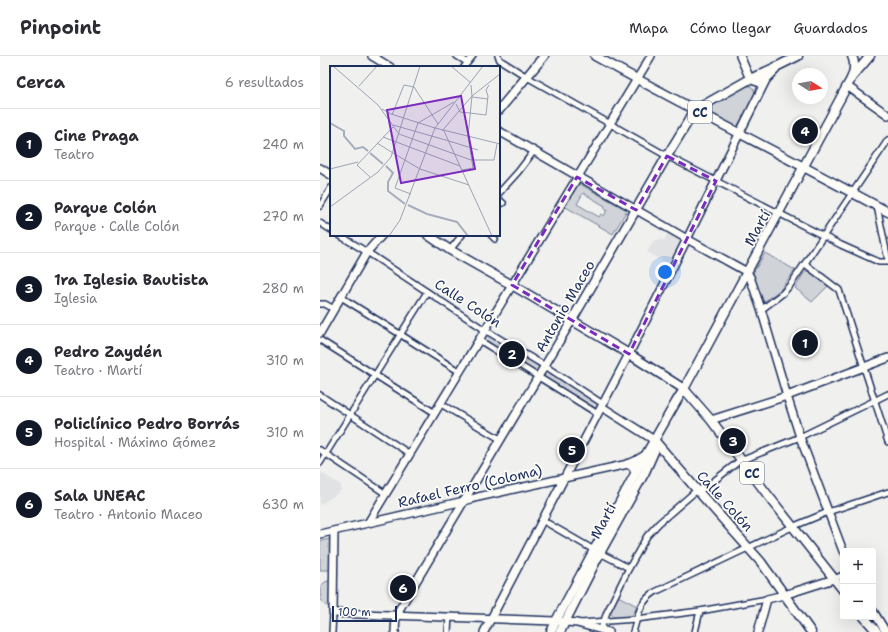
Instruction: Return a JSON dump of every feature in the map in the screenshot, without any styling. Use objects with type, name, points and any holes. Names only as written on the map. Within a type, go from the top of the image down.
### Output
[{"type":"main road","points":[[500,109],[544,56]]},
{"type":"main road","name":"CC","points":[[595,56],[637,80],[888,212]]},
{"type":"main road","name":"Antonio Maceo","points":[[572,320],[695,110],[750,79],[780,66],[798,56]]},
{"type":"main road","points":[[853,58],[859,62],[868,58]]},
{"type":"main road","points":[[850,83],[854,70],[853,58]]},
{"type":"main road","points":[[850,83],[868,58]]},
{"type":"main road","name":"Antonio Maceo","points":[[750,79],[760,82],[767,78],[780,66]]},
{"type":"main road","name":"Martí","points":[[559,620],[597,551],[644,472],[676,402],[850,83]]},
{"type":"main road","name":"CC","points":[[429,236],[450,250],[629,354],[684,389],[711,420],[792,527],[840,586]]},
{"type":"main road","name":"Martí","points":[[597,551],[636,472],[634,463],[657,446]]},
{"type":"main road","name":"Calle Colón","points":[[657,446],[761,562],[811,632]]},
{"type":"main road","points":[[634,463],[644,472]]},
{"type":"main road","points":[[551,632],[559,620]]},
{"type":"main road","points":[[559,620],[560,632]]},
{"type":"main road","points":[[867,620],[877,632]]},
{"type":"street","points":[[372,56],[388,66]]},
{"type":"street","points":[[457,56],[465,65],[472,56]]},
{"type":"street","points":[[498,56],[500,60],[527,77],[667,156],[823,236],[879,262],[888,261],[877,206]]},
{"type":"street","points":[[368,523],[651,56]]},
{"type":"street","points":[[740,56],[750,79]]},
{"type":"street","points":[[484,632],[603,406],[767,78]]},
{"type":"street","points":[[850,83],[888,115]]},
{"type":"street","points":[[500,132],[577,177],[747,272],[761,310],[800,438],[842,548]]},
{"type":"street","points":[[761,310],[783,293],[791,284],[888,140]]},
{"type":"street","points":[[500,192],[534,151]]},
{"type":"street","points":[[320,168],[330,173]]},
{"type":"street","points":[[320,206],[330,190]]},
{"type":"street","points":[[320,223],[330,229]]},
{"type":"street","name":"Calle Colón","points":[[341,236],[485,330],[545,366],[657,446]]},
{"type":"street","points":[[320,333],[367,252],[381,236]]},
{"type":"street","points":[[450,250],[461,236]]},
{"type":"street","points":[[804,264],[839,290],[888,442]]},
{"type":"street","points":[[320,463],[427,292]]},
{"type":"street","points":[[340,297],[460,372]]},
{"type":"street","points":[[320,304],[325,304],[334,309]]},
{"type":"street","name":"Antonio Maceo","points":[[395,632],[396,616],[572,320]]},
{"type":"street","points":[[320,340],[435,413]]},
{"type":"street","name":"Calle Colón","points":[[479,340],[598,414]]},
{"type":"street","points":[[711,420],[787,396],[888,358]]},
{"type":"street","points":[[601,629],[603,621],[628,568],[647,536],[658,522],[697,490],[705,488],[738,462],[800,438],[888,394]]},
{"type":"street","points":[[320,395],[410,454]]},
{"type":"street","points":[[441,404],[500,439]]},
{"type":"street","points":[[320,450],[386,494]]},
{"type":"street","name":"Rafael Ferro (Coloma)","points":[[320,534],[478,497],[634,463]]},
{"type":"street","points":[[472,487],[473,493],[478,497]]},
{"type":"street","points":[[633,632],[641,605],[651,594],[792,527],[828,512],[888,492]]},
{"type":"street","points":[[447,505],[451,506],[456,514]]},
{"type":"street","points":[[378,507],[378,512],[381,517],[385,519]]},
{"type":"street","points":[[542,520],[628,568]]},
{"type":"street","points":[[332,632],[334,531]]},
{"type":"street","points":[[577,623],[636,619],[700,611],[784,595],[840,576]]},
{"type":"street","points":[[758,632],[767,599]]},
{"type":"street","points":[[695,632],[700,611]]},
{"type":"street","points":[[607,612],[607,616],[612,620]]},
{"type":"street","points":[[333,613],[449,618],[559,620],[577,623],[609,632]]},
{"type":"street","points":[[876,616],[886,632]]},
{"type":"street","points":[[448,632],[449,618]]},
{"type":"highlighted area","points":[[667,156],[716,181],[629,354],[512,285],[577,177],[636,210]]},
{"type":"shaded area","points":[[750,86],[754,89],[755,95],[737,127],[703,109],[743,87]]},
{"type":"shaded area","points":[[578,183],[627,210],[613,234],[564,206]],"holes":[[[583,193],[605,206],[604,208],[607,210],[604,216],[601,214],[599,217],[577,204]]]},
{"type":"shaded area","points":[[669,231],[682,239],[668,264],[647,252],[655,239],[664,241]]},
{"type":"shaded area","points":[[765,253],[795,270],[780,290],[762,303],[753,273]]},
{"type":"shaded area","points":[[808,271],[829,285],[812,302],[795,288],[804,273]]},
{"type":"shaded area","points":[[490,335],[538,366],[538,371],[536,372],[486,342],[485,337]]},
{"type":"shaded area","points":[[546,372],[598,403],[597,409],[594,409],[545,378],[544,375]]},
{"type":"shaded area","points":[[320,472],[341,485],[341,491],[320,504]]},
{"type":"shaded area","points":[[330,539],[330,570],[320,570],[320,541]]},
{"type":"shaded area","points":[[331,580],[331,607],[325,605],[321,600],[320,587],[325,582]]},
{"type":"shaded area","points":[[618,596],[637,606],[631,616],[615,618],[610,613],[610,609]]},
{"type":"place","name":"Pedro Zaydén","points":[[805,131]]},
{"type":"place","name":"Cine Praga","points":[[805,343]]},
{"type":"place","name":"Parque Colón","points":[[512,354]]},
{"type":"place","name":"1ra Iglesia Bautista","points":[[733,441]]},
{"type":"place","name":"Policlínico Pedro Borrás","points":[[572,450]]},
{"type":"place","name":"Sala UNEAC","points":[[403,588]]}]
